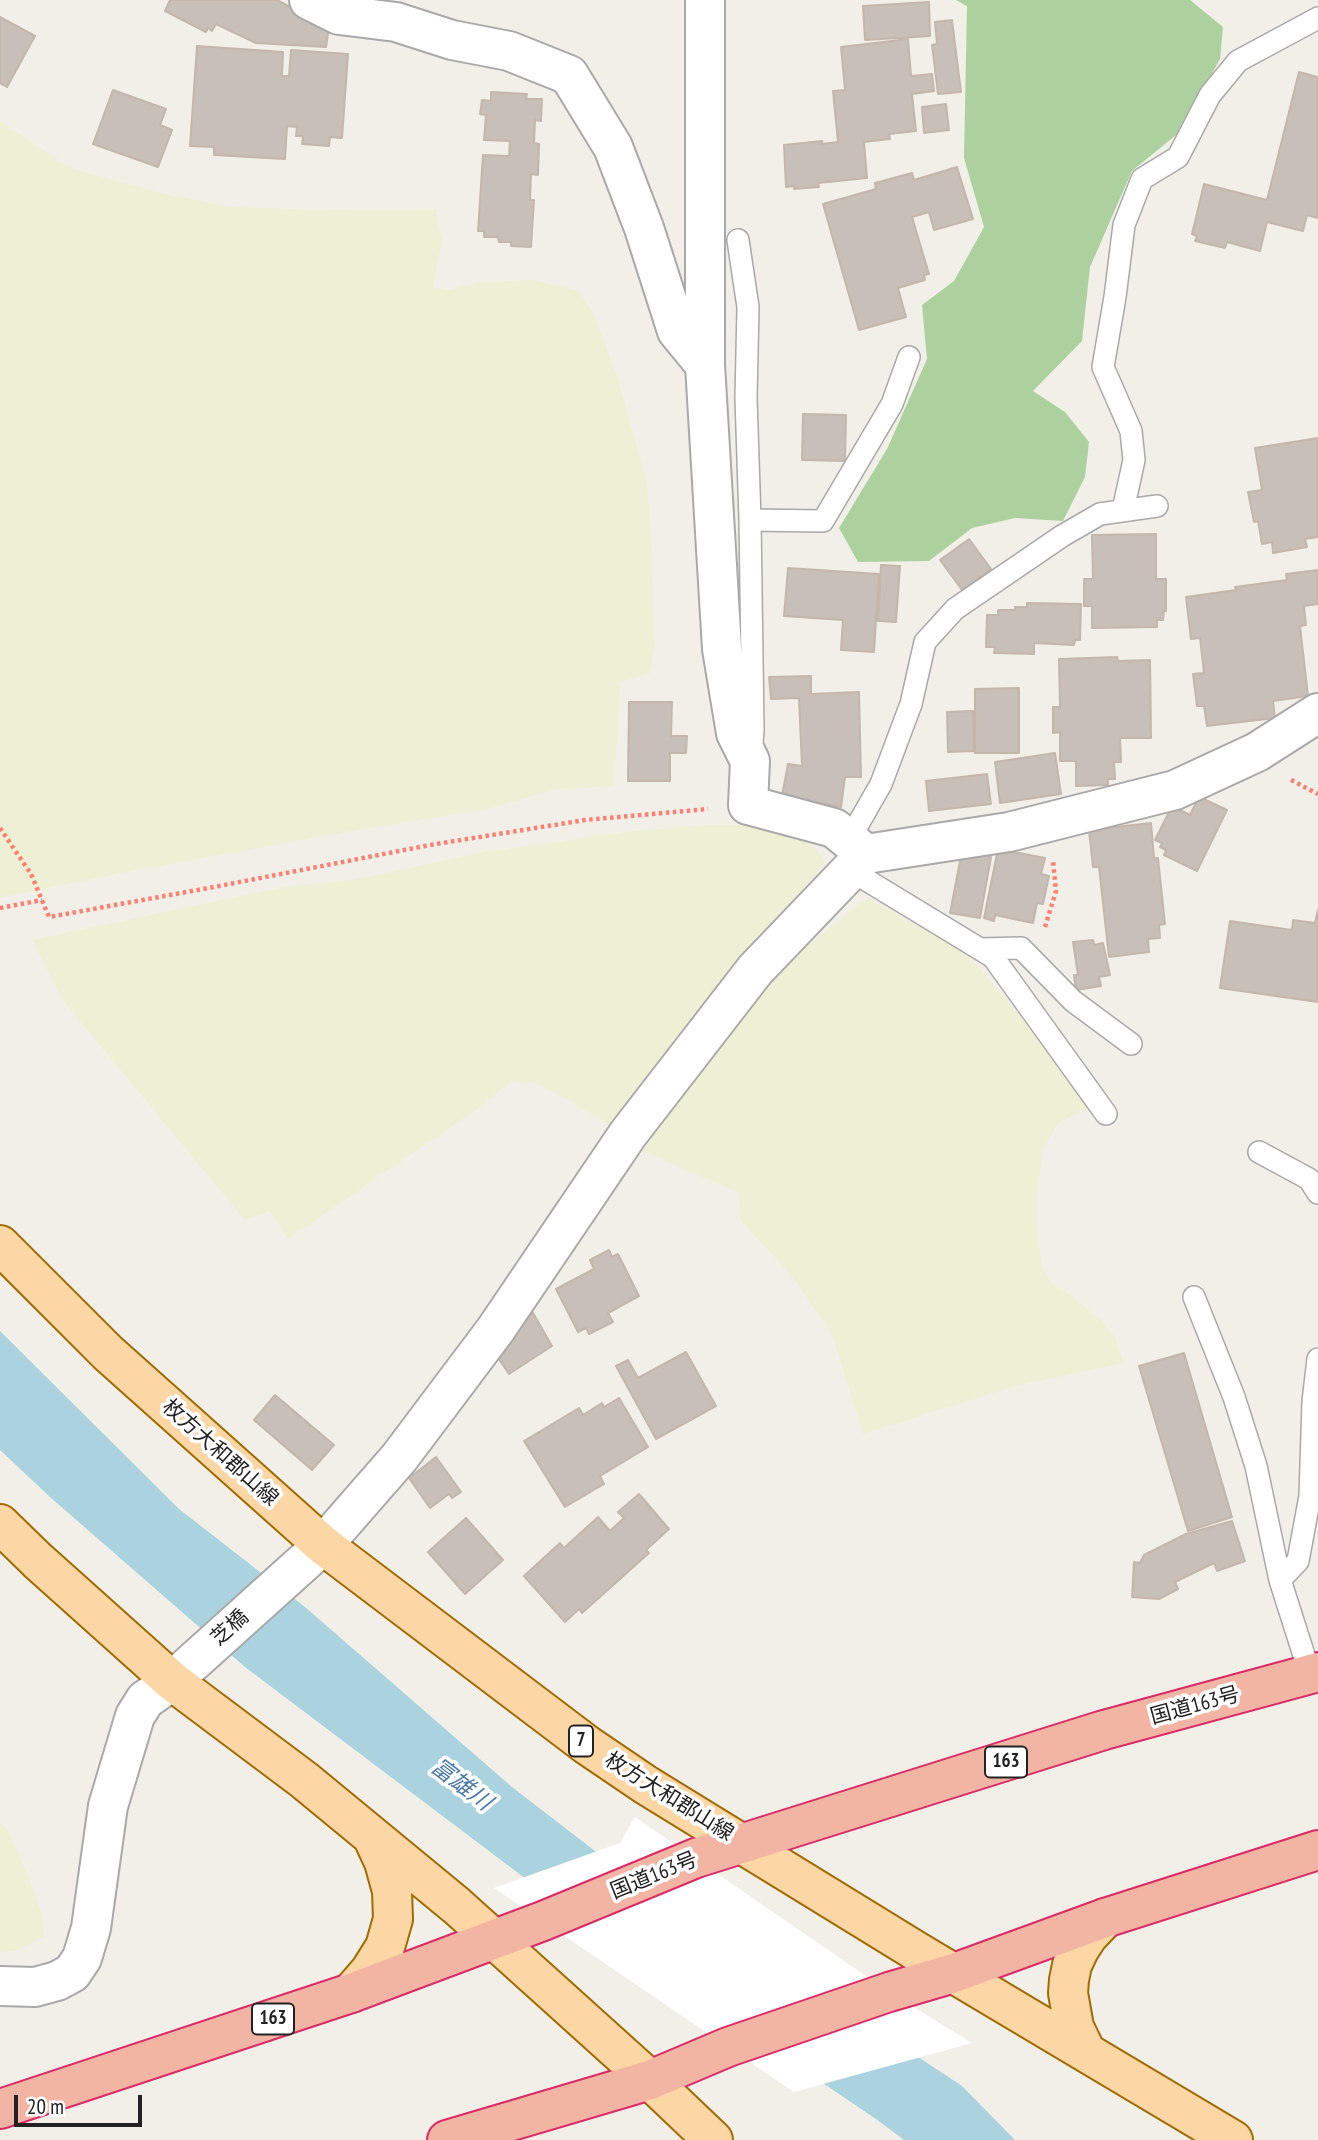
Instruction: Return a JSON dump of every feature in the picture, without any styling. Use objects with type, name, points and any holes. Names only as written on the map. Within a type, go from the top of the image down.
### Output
[{"type":"highway","name":"国道163号","points":[[0,2109],[351,1993],[543,1921],[696,1858],[1104,1730],[1314,1673]]},
{"type":"highway","points":[[446,2140],[650,2080],[727,2047],[954,1973],[1105,1918],[1318,1850]]},
{"type":"main road","name":"枚方大和郡山線","points":[[0,1245],[108,1353],[323,1545],[587,1745],[646,1785],[1233,2140]]},
{"type":"main road","points":[[0,1524],[172,1681],[371,1834],[457,1906],[713,2140]]},
{"type":"main road","points":[[351,1993],[370,1971],[385,1947],[393,1919],[392,1891],[384,1862],[371,1834]]},
{"type":"main road","points":[[1086,2053],[1073,2027],[1069,1980],[1079,1950],[1105,1918]]},
{"type":"street","points":[[309,0],[339,15],[397,22],[452,40],[509,51],[569,75],[613,147],[644,228],[677,331],[705,365]]},
{"type":"street","points":[[705,0],[705,365],[722,649],[736,733],[750,761],[748,805],[834,828],[855,854],[1009,832],[1175,790],[1256,752],[1318,713]]},
{"type":"street","name":"芝橋","points":[[0,1986],[35,1987],[57,1981],[72,1973],[82,1958],[90,1928],[108,1806],[135,1716],[145,1700],[172,1681],[323,1545],[407,1447],[496,1329],[628,1134],[755,970],[855,854]]},
{"type":"lane","points":[[1124,510],[1134,460],[1131,432],[1103,367],[1124,225],[1142,179],[1178,157],[1210,95],[1238,61],[1318,18]]},
{"type":"lane","points":[[738,240],[748,307],[746,398],[753,729],[750,761]]},
{"type":"lane","points":[[750,520],[823,521],[892,404],[909,357]]},
{"type":"lane","points":[[1106,1114],[993,957],[855,854],[911,704],[925,642],[955,610],[1062,536],[1100,514],[1157,506]]},
{"type":"lane","points":[[980,949],[1021,948],[1073,1001],[1131,1044]]},
{"type":"lane","points":[[1259,1152],[1309,1179],[1318,1193]]},
{"type":"lane","points":[[1194,1297],[1234,1397],[1256,1466],[1280,1580],[1314,1673]]},
{"type":"lane","points":[[1280,1580],[1298,1561],[1310,1496],[1313,1402],[1318,1359]]},
{"type":"path","points":[[0,828],[32,874],[49,916],[430,845],[585,820],[748,805]]},
{"type":"path","points":[[1038,824],[1053,860],[1056,891],[1046,921],[1038,966]]},
{"type":"path","points":[[0,908],[42,900]]},
{"type":"green space","points":[[956,0],[1190,0],[1223,27],[1220,59],[1181,131],[1132,171],[1090,267],[1082,341],[1033,391],[1065,412],[1089,442],[1085,477],[1063,521],[1015,518],[972,528],[929,561],[858,562],[839,528],[887,449],[927,359],[922,305],[954,281],[984,227],[964,158],[967,6]]},
{"type":"green space","points":[[0,121],[73,169],[169,195],[231,207],[436,209],[442,241],[433,287],[450,290],[479,282],[533,280],[579,291],[595,316],[618,379],[647,483],[655,647],[649,674],[620,682],[614,786],[558,789],[484,810],[357,830],[0,898]]},
{"type":"green space","points":[[703,825],[759,825],[810,843],[826,862],[709,999],[613,1126],[539,1084],[511,1081],[479,1108],[288,1239],[270,1211],[245,1220],[63,1001],[32,940],[279,888],[357,879],[485,852],[625,832]]},
{"type":"green space","points":[[867,898],[953,944],[980,969],[1094,1109],[1082,1110],[1058,1124],[1043,1149],[1037,1199],[1038,1234],[1042,1266],[1051,1283],[1100,1319],[1115,1337],[1124,1363],[1019,1385],[863,1434],[832,1334],[791,1275],[740,1220],[739,1193],[643,1151],[706,1058],[751,1002],[801,951]]},
{"type":"green space","points":[[0,1822],[7,1829],[28,1875],[42,1915],[44,1937],[15,1951],[0,1952]]},
{"type":"water","name":"富雄川","points":[[0,1331],[179,1509],[305,1607],[512,1787],[617,1868],[775,1962],[962,2086],[1015,2140],[904,2140],[747,2032],[652,1974],[245,1667],[0,1450]]},
{"type":"pier","points":[[635,1817],[889,1992],[972,2043],[794,2092],[494,1888],[620,1843]]},
{"type":"building","points":[[170,0],[277,0],[307,16],[330,21],[326,47],[256,43],[216,24],[212,31],[208,28],[206,32],[165,11]]},
{"type":"building","points":[[929,2],[930,36],[865,40],[863,6]]},
{"type":"building","points":[[0,17],[35,36],[7,87],[0,83]]},
{"type":"building","points":[[952,20],[961,92],[938,94],[932,45],[937,44],[935,22]]},
{"type":"building","points":[[908,39],[911,76],[932,74],[934,91],[912,94],[916,131],[889,134],[890,139],[864,142],[867,178],[818,183],[819,187],[786,187],[784,145],[838,142],[833,91],[845,90],[841,47]]},
{"type":"building","points":[[197,46],[283,52],[282,76],[289,76],[291,50],[348,54],[342,138],[330,137],[329,146],[302,144],[303,136],[296,136],[297,127],[287,126],[285,159],[214,155],[214,147],[190,146]]},
{"type":"building","points":[[1299,72],[1318,77],[1318,218],[1307,215],[1303,231],[1267,222],[1260,251],[1227,242],[1225,248],[1195,241],[1197,236],[1192,234],[1204,184],[1267,200]]},
{"type":"building","points":[[113,90],[166,109],[160,125],[172,130],[158,167],[93,144]]},
{"type":"building","points":[[491,92],[527,94],[526,99],[542,99],[541,121],[535,120],[534,143],[539,144],[538,175],[531,174],[530,200],[534,200],[531,247],[511,246],[511,242],[499,242],[498,237],[484,237],[484,231],[478,231],[483,155],[509,156],[510,141],[484,140],[486,115],[480,114],[482,100],[491,101]]},
{"type":"building","points":[[946,104],[949,130],[924,133],[922,107]]},
{"type":"building","points":[[957,167],[973,219],[934,230],[929,212],[912,217],[929,274],[924,275],[925,280],[898,288],[906,317],[859,330],[823,204],[876,189],[875,183],[912,173],[914,180]]},
{"type":"building","points":[[803,414],[846,415],[845,461],[802,460]]},
{"type":"building","points":[[1318,438],[1318,537],[1305,539],[1307,547],[1273,553],[1272,542],[1262,544],[1258,521],[1254,522],[1248,492],[1262,490],[1255,448]]},
{"type":"building","points":[[1156,534],[1156,579],[1166,579],[1166,611],[1163,620],[1157,620],[1157,627],[1092,628],[1092,606],[1084,606],[1084,579],[1093,579],[1092,535]]},
{"type":"building","points":[[969,539],[991,569],[962,590],[940,560]]},
{"type":"building","points":[[881,565],[900,566],[896,622],[878,621]]},
{"type":"building","points":[[788,568],[879,574],[874,652],[841,650],[843,620],[784,616]]},
{"type":"building","points":[[1318,570],[1318,604],[1304,606],[1306,625],[1300,626],[1308,696],[1273,701],[1275,718],[1207,726],[1204,706],[1197,706],[1193,674],[1204,673],[1200,638],[1191,639],[1186,597],[1287,580],[1286,574]]},
{"type":"building","points":[[1027,603],[1081,604],[1080,640],[1075,640],[1074,645],[1034,643],[1034,654],[994,653],[995,647],[986,647],[987,615],[998,615],[998,610],[1027,607]]},
{"type":"building","points":[[1117,657],[1118,661],[1150,660],[1151,738],[1120,738],[1121,762],[1114,762],[1115,779],[1108,779],[1108,785],[1076,786],[1076,761],[1060,761],[1060,732],[1053,733],[1053,707],[1060,707],[1059,659]]},
{"type":"building","points":[[811,676],[811,694],[859,692],[861,777],[845,777],[841,807],[782,796],[788,764],[802,766],[799,698],[771,699],[769,677]]},
{"type":"building","points":[[1019,688],[1019,753],[975,753],[975,689]]},
{"type":"building","points":[[629,702],[672,702],[671,736],[687,736],[686,753],[670,753],[670,781],[628,781]]},
{"type":"building","points":[[973,711],[974,751],[948,752],[947,712]]},
{"type":"building","points":[[1055,753],[1061,794],[1000,803],[995,762]]},
{"type":"building","points":[[987,774],[991,804],[929,811],[926,781]]},
{"type":"building","points":[[1199,797],[1227,810],[1197,871],[1164,855],[1166,850],[1160,847],[1162,843],[1155,840],[1172,806],[1190,815]]},
{"type":"building","points":[[1151,823],[1154,858],[1158,858],[1165,924],[1159,925],[1160,938],[1148,939],[1149,952],[1109,957],[1099,867],[1093,867],[1089,830]]},
{"type":"building","points":[[998,849],[1045,858],[1041,874],[1049,876],[1043,904],[1037,903],[1033,923],[995,915],[994,921],[984,918]]},
{"type":"building","points":[[962,851],[991,857],[980,918],[950,913]]},
{"type":"building","points":[[1318,910],[1318,1002],[1220,988],[1230,921],[1292,930],[1293,920],[1315,923]]},
{"type":"building","points":[[1093,940],[1094,945],[1103,943],[1110,975],[1099,977],[1101,986],[1076,990],[1074,975],[1078,975],[1073,942]]},
{"type":"building","points":[[609,1250],[612,1257],[618,1254],[639,1296],[608,1313],[613,1322],[589,1334],[586,1328],[578,1332],[556,1289],[594,1269],[590,1260]]},
{"type":"building","points":[[529,1306],[552,1346],[509,1374],[494,1352]]},
{"type":"building","points":[[686,1352],[716,1406],[656,1439],[616,1366],[628,1360],[638,1378]]},
{"type":"building","points":[[1184,1353],[1232,1517],[1188,1531],[1139,1366]]},
{"type":"building","points":[[275,1395],[334,1445],[312,1470],[254,1420]]},
{"type":"building","points":[[619,1398],[648,1447],[600,1476],[604,1484],[565,1507],[524,1441],[579,1408],[583,1415],[602,1403],[604,1407]]},
{"type":"building","points":[[436,1457],[461,1492],[452,1498],[449,1494],[430,1508],[409,1478]]},
{"type":"building","points":[[639,1494],[669,1529],[646,1550],[649,1553],[582,1613],[579,1609],[565,1622],[524,1576],[560,1543],[564,1548],[598,1517],[610,1531],[624,1518],[618,1512]]},
{"type":"building","points":[[466,1518],[503,1560],[465,1594],[428,1552]]},
{"type":"building","points":[[1232,1521],[1245,1561],[1217,1571],[1214,1563],[1175,1582],[1178,1589],[1159,1599],[1132,1597],[1134,1562],[1140,1563],[1144,1555],[1186,1534]]}]
